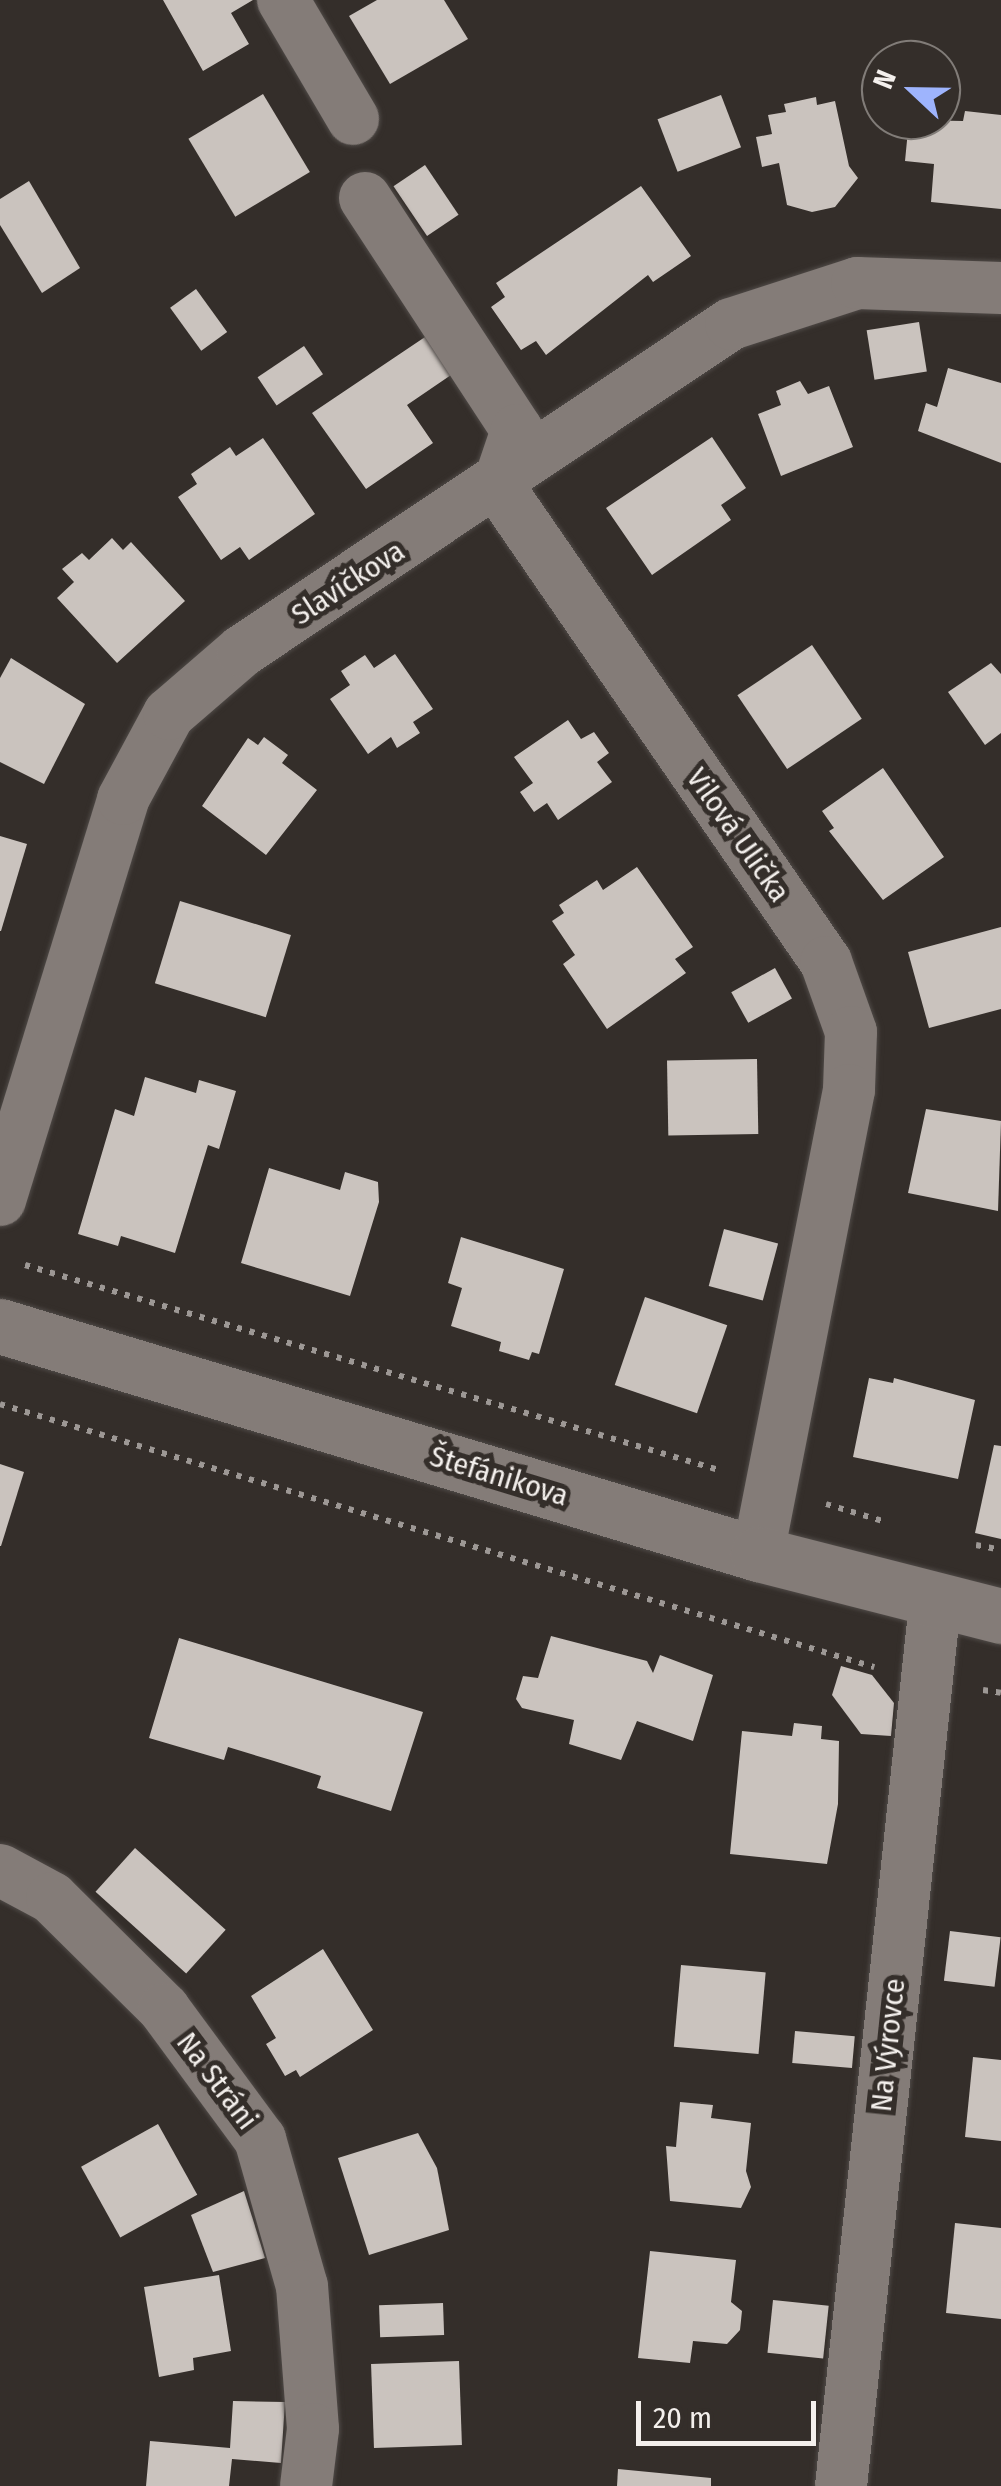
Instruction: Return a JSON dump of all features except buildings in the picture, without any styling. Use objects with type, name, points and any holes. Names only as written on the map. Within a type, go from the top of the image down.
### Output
[{"type":"street","points":[[283,0],[353,119]]},
{"type":"street","points":[[365,198],[517,430],[498,486]]},
{"type":"street","name":"Slavíčkova","points":[[0,1200],[123,799],[169,714],[242,651],[498,486],[731,324],[857,283],[1001,288]]},
{"type":"street","name":"Vilová Ulička","points":[[498,486],[826,962],[851,1032],[849,1090],[758,1554]]},
{"type":"street","name":"Štefánikova","points":[[0,1326],[758,1554],[935,1603],[1001,1616]]},
{"type":"street","name":"Na Výrovce","points":[[841,2486],[935,1603]]},
{"type":"street","name":"Na Stráni","points":[[0,1870],[52,1898],[164,2009],[260,2139],[302,2286],[312,2428],[306,2486]]},
{"type":"path","points":[[25,1265],[738,1476]]},
{"type":"path","points":[[0,1404],[894,1673]]},
{"type":"path","points":[[806,1498],[901,1526]]},
{"type":"path","points":[[970,1544],[1001,1550]]}]
